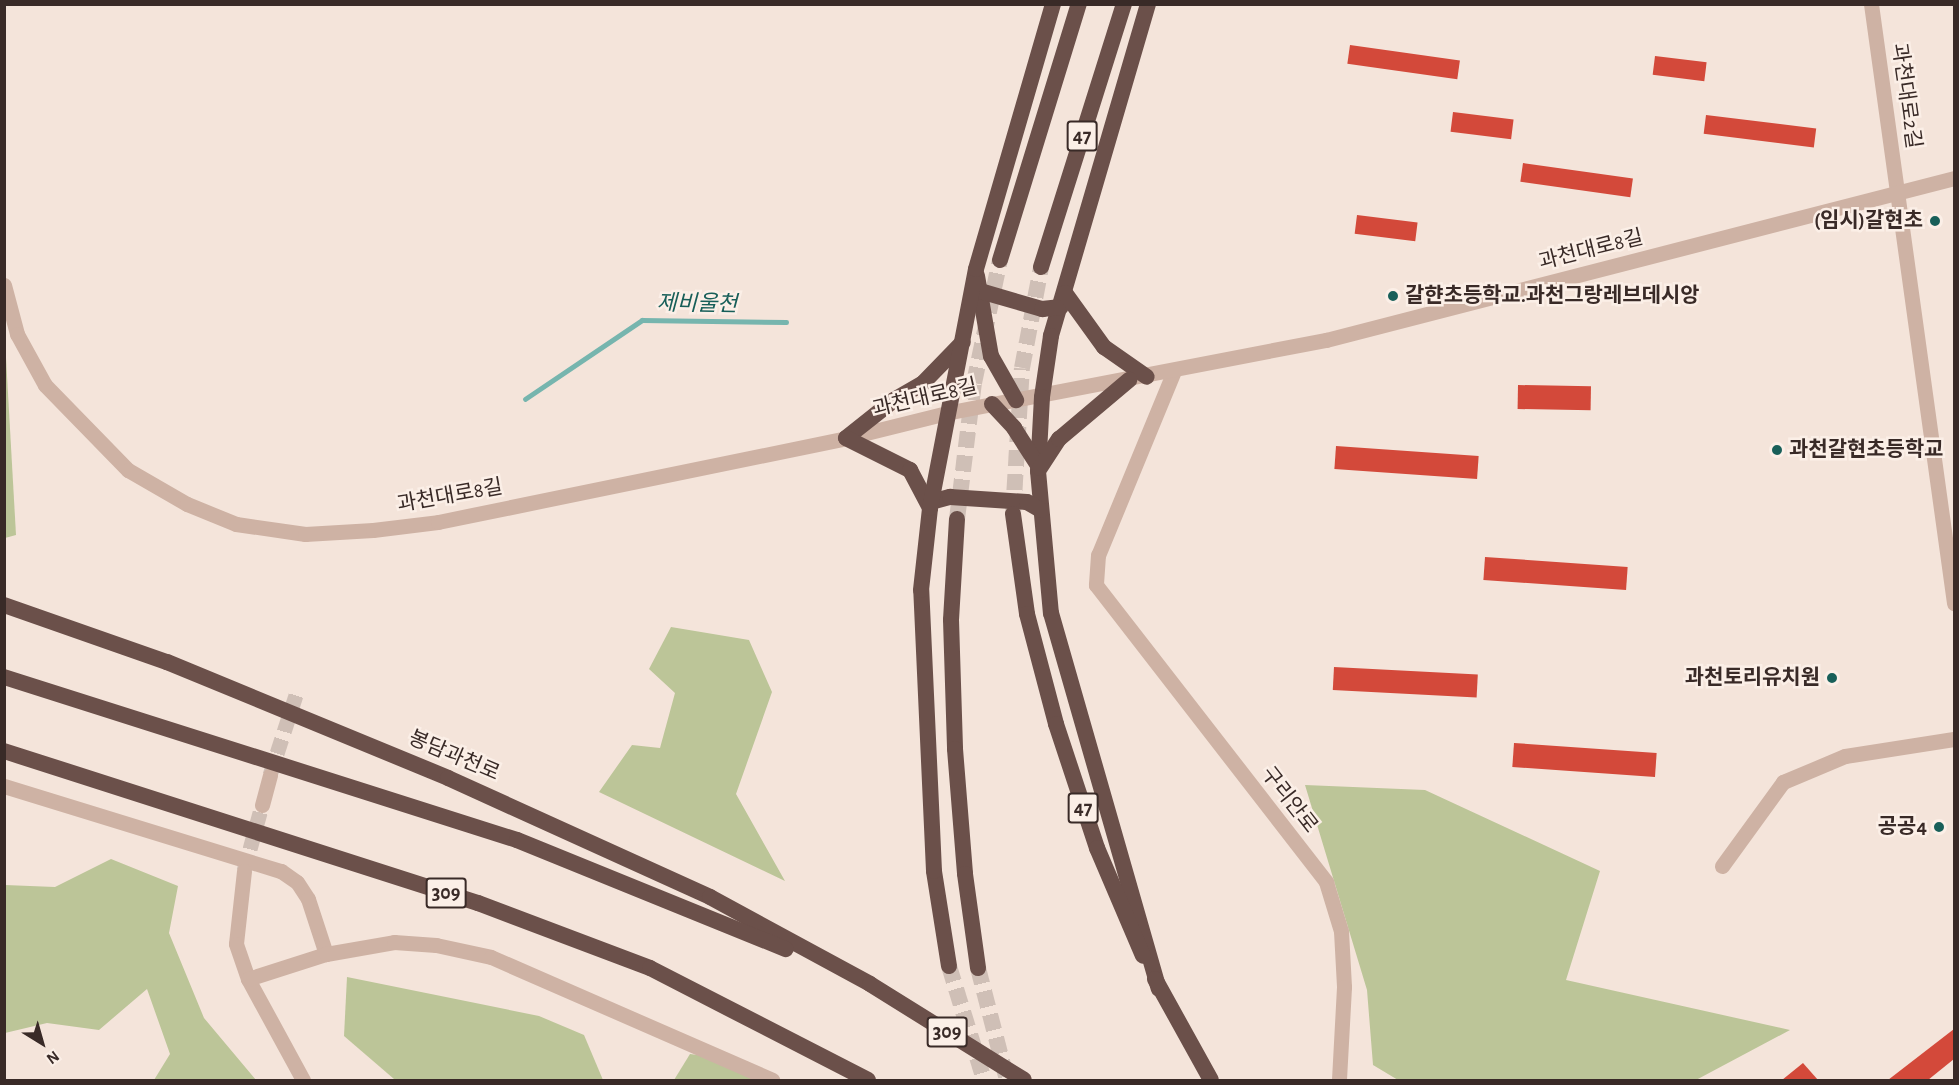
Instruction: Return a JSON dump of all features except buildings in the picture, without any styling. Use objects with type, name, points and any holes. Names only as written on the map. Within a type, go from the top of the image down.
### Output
[{"type":"highway","points":[[949,966],[934,871],[921,590],[931,505],[951,412],[976,270],[1053,4]]},
{"type":"highway","name":"47","points":[[1000,261],[1079,4]]},
{"type":"highway","name":"47","points":[[1041,267],[1124,4]]},
{"type":"highway","points":[[1148,4],[1046,358],[1039,469],[1051,613],[1160,989]]},
{"type":"highway","points":[[976,270],[991,356],[1016,400]]},
{"type":"highway","points":[[980,291],[1042,309],[1063,300]]},
{"type":"highway","points":[[1063,300],[1104,347],[1147,377]]},
{"type":"highway","points":[[931,505],[910,470],[846,438],[894,400],[923,383],[963,342]]},
{"type":"highway","points":[[1039,469],[1059,439],[1129,380]]},
{"type":"highway","points":[[992,405],[1014,428],[1039,469]]},
{"type":"highway","points":[[931,505],[950,497],[1027,502],[1041,510]]},
{"type":"highway","name":"47","points":[[1013,514],[1027,614],[1075,785],[1130,929],[1160,989],[1211,1080]]},
{"type":"highway","points":[[957,519],[951,620],[955,749],[964,874],[978,968]]},
{"type":"highway","name":"봉담과천로","points":[[4,605],[167,662],[448,777],[710,897],[870,984],[1024,1080]]},
{"type":"highway","name":"봉담과천로","points":[[4,677],[517,840],[870,984]]},
{"type":"highway","name":"309","points":[[4,751],[478,903],[618,956],[784,1034],[868,1080]]},
{"type":"street","name":"과천대로2길","points":[[1871,4],[1954,603]]},
{"type":"street","name":"과천대로8길","points":[[4,285],[17,334],[45,385],[81,426],[128,470],[187,504],[236,525],[305,534],[438,522],[846,438],[951,412],[1147,377],[1326,340],[1954,178]]},
{"type":"street","name":"구리안로","points":[[1174,371],[1098,555],[1096,585],[1326,882],[1342,942],[1343,1029],[1339,1080]]},
{"type":"street","points":[[1722,866],[1783,782],[1845,756],[1954,739]]},
{"type":"street","points":[[262,805],[270,775]]},
{"type":"street","points":[[4,786],[281,871],[297,882],[308,899],[326,954]]},
{"type":"street","points":[[244,871],[236,945],[248,979],[303,1080]]},
{"type":"street","points":[[248,979],[326,954],[394,942],[436,945],[491,957],[771,1080]]},
{"type":"green space","points":[[5,340],[16,535],[4,538]]},
{"type":"green space","points":[[671,627],[749,640],[772,692],[736,794],[785,881],[599,792],[632,745],[660,748],[675,693],[649,669]]},
{"type":"green space","points":[[1305,785],[1425,790],[1600,871],[1566,980],[1790,1030],[1696,1080],[1398,1080],[1373,1065],[1367,990]]},
{"type":"green space","points":[[111,859],[178,886],[169,933],[204,1018],[256,1080],[154,1080],[170,1054],[147,989],[99,1030],[47,1023],[5,1033],[5,885],[55,887]]},
{"type":"green space","points":[[347,977],[539,1016],[584,1035],[603,1080],[394,1079],[344,1036]]},
{"type":"green space","points":[[690,1054],[749,1062],[752,1080],[674,1080]]},
{"type":"waterway","name":"제비울천","points":[[525,399],[642,320],[786,322]]},
{"type":"tunnel","points":[[957,519],[974,383],[1000,260]]},
{"type":"tunnel","points":[[1013,514],[1022,368],[1041,267]]},
{"type":"tunnel","points":[[270,775],[297,692]]},
{"type":"tunnel","points":[[244,871],[262,805]]},
{"type":"tunnel","points":[[949,966],[984,1080]]},
{"type":"tunnel","points":[[978,968],[1007,1080]]},
{"type":"place","name":"(임시)갈현초","points":[[1935,221]]},
{"type":"place","name":"갈햔초등학교.과천그랑레브데시앙","points":[[1393,296]]},
{"type":"place","name":"과천갈현초등학교","points":[[1777,450]]},
{"type":"place","name":"과천토리유치원","points":[[1832,678]]},
{"type":"place","name":"공공4","points":[[1939,827]]}]
